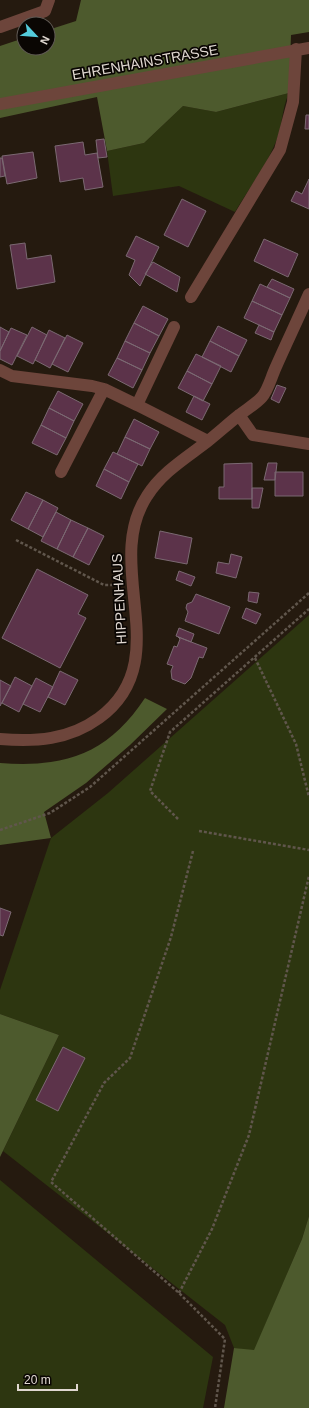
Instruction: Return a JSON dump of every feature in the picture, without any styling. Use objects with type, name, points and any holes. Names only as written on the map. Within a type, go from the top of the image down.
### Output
[{"type":"street","points":[[0,27],[45,11],[49,0]]},
{"type":"street","name":"EHRENHAINSTRASSE","points":[[0,104],[296,49],[309,48]]},
{"type":"street","points":[[191,297],[280,150],[293,102],[296,49]]},
{"type":"street","name":"HIPPENHAUS","points":[[0,739],[36,741],[62,736],[93,723],[108,712],[116,703],[128,684],[133,671],[137,650],[137,623],[132,584],[132,536],[137,516],[146,496],[172,468],[262,397],[309,294]]},
{"type":"street","points":[[137,405],[174,327]]},
{"type":"street","points":[[0,370],[12,376],[92,386],[104,389],[208,441]]},
{"type":"street","points":[[62,472],[104,389]]},
{"type":"street","points":[[239,415],[253,435],[309,444]]},
{"type":"path","points":[[16,540],[104,585],[132,584]]},
{"type":"path","points":[[0,830],[50,813],[90,787],[309,593]]},
{"type":"path","points":[[178,819],[150,791],[170,732],[309,610]]},
{"type":"path","points":[[254,658],[296,744],[309,797]]},
{"type":"path","points":[[199,831],[309,850]]},
{"type":"path","points":[[193,851],[171,938],[130,1058],[104,1083],[51,1182],[179,1293],[225,1339],[215,1408]]},
{"type":"path","points":[[179,1293],[212,1229],[249,1135],[309,876]]},
{"type":"green space","points":[[81,0],[309,0],[309,32],[291,35],[289,93],[216,112],[183,106],[144,143],[107,151],[97,97],[0,118],[0,46],[16,41],[16,56],[56,56],[56,27],[76,21]]},
{"type":"green space","points":[[289,93],[286,99],[279,133],[270,155],[235,212],[179,186],[113,196],[107,151],[144,143],[183,106],[216,112]]},
{"type":"green space","points":[[309,615],[309,1216],[302,1239],[254,1351],[234,1348],[225,1325],[3,1151],[59,1035],[0,1014],[0,990],[51,838],[108,793]]},
{"type":"green space","points":[[145,698],[167,709],[130,745],[86,783],[44,812],[51,838],[0,845],[0,763],[45,763],[65,759],[83,753],[100,744],[116,732],[131,717]]},
{"type":"green space","points":[[0,1014],[59,1035],[0,1157]]},
{"type":"green space","points":[[0,1180],[213,1357],[203,1408],[0,1408]]},
{"type":"green space","points":[[309,1216],[309,1408],[224,1408],[234,1348],[254,1350],[302,1239]]},
{"type":"building","points":[[306,115],[309,115],[309,129],[305,129]]},
{"type":"building","points":[[104,139],[107,157],[98,158],[96,140]]},
{"type":"building","points":[[83,142],[85,155],[97,153],[103,187],[85,190],[83,178],[60,182],[55,146]]},
{"type":"building","points":[[33,152],[37,178],[7,184],[2,156]]},
{"type":"building","points":[[0,158],[2,158],[5,176],[0,177]]},
{"type":"building","points":[[309,179],[309,209],[291,201],[296,191],[302,194]]},
{"type":"building","points":[[182,199],[206,211],[188,247],[164,235]]},
{"type":"building","points":[[136,236],[159,247],[140,286],[129,275],[135,260],[126,256]]},
{"type":"building","points":[[264,239],[298,254],[288,277],[254,261]]},
{"type":"building","points":[[25,243],[27,259],[51,255],[55,282],[17,289],[10,245]]},
{"type":"building","points":[[153,262],[180,277],[177,292],[145,274]]},
{"type":"building","points":[[272,279],[294,289],[290,298],[267,287]]},
{"type":"building","points":[[260,284],[290,298],[282,315],[252,301]]},
{"type":"building","points":[[252,301],[282,315],[274,332],[244,318]]},
{"type":"building","points":[[143,306],[168,319],[159,336],[134,323]]},
{"type":"building","points":[[134,323],[159,336],[150,353],[125,341]]},
{"type":"building","points":[[259,325],[274,332],[271,340],[255,333]]},
{"type":"building","points":[[218,326],[247,340],[239,356],[210,341]]},
{"type":"building","points":[[0,327],[9,332],[0,351]]},
{"type":"building","points":[[32,327],[47,335],[33,364],[17,356]]},
{"type":"building","points":[[11,328],[27,335],[12,365],[0,359],[0,351]]},
{"type":"building","points":[[49,330],[65,338],[50,368],[35,360]]},
{"type":"building","points":[[67,335],[83,343],[68,372],[52,364]]},
{"type":"building","points":[[125,341],[150,353],[142,370],[117,358]]},
{"type":"building","points":[[210,341],[239,356],[231,372],[202,357]]},
{"type":"building","points":[[196,354],[221,366],[212,384],[187,371]]},
{"type":"building","points":[[117,358],[142,370],[133,388],[108,375]]},
{"type":"building","points":[[187,371],[212,384],[203,401],[178,388]]},
{"type":"building","points":[[277,385],[286,388],[279,403],[271,399]]},
{"type":"building","points":[[58,391],[83,404],[74,421],[49,408]]},
{"type":"building","points":[[194,396],[210,404],[202,420],[186,412]]},
{"type":"building","points":[[49,408],[74,421],[66,438],[41,425]]},
{"type":"building","points":[[134,419],[159,432],[150,449],[125,437]]},
{"type":"building","points":[[41,425],[66,438],[57,455],[32,443]]},
{"type":"building","points":[[125,437],[150,449],[142,466],[117,454]]},
{"type":"building","points":[[113,452],[138,464],[129,482],[104,469]]},
{"type":"building","points":[[252,463],[252,499],[219,499],[219,487],[224,487],[224,464]]},
{"type":"building","points":[[268,463],[277,463],[275,480],[264,480]]},
{"type":"building","points":[[104,469],[129,482],[121,499],[96,486]]},
{"type":"building","points":[[275,472],[303,472],[303,496],[275,496]]},
{"type":"building","points":[[252,488],[263,488],[259,508],[252,508]]},
{"type":"building","points":[[26,492],[43,500],[28,529],[11,520]]},
{"type":"building","points":[[43,500],[58,508],[43,537],[28,529]]},
{"type":"building","points":[[56,512],[71,520],[57,549],[41,541]]},
{"type":"building","points":[[71,520],[88,528],[73,557],[57,549]]},
{"type":"building","points":[[88,528],[104,536],[89,565],[73,557]]},
{"type":"building","points":[[160,531],[192,538],[187,564],[155,558]]},
{"type":"building","points":[[231,554],[242,557],[236,578],[216,573],[218,562],[229,564]]},
{"type":"building","points":[[37,569],[88,595],[78,614],[86,618],[60,668],[2,638]]},
{"type":"building","points":[[179,571],[195,577],[191,586],[176,580]]},
{"type":"building","points":[[249,592],[259,593],[257,603],[248,601]]},
{"type":"building","points":[[196,594],[230,607],[219,634],[185,621],[188,612],[186,608],[187,604],[192,602]]},
{"type":"building","points":[[246,608],[261,614],[256,624],[242,618]]},
{"type":"building","points":[[179,628],[194,634],[191,642],[176,636]]},
{"type":"building","points":[[178,637],[207,648],[203,658],[199,657],[191,678],[185,684],[172,679],[171,671],[173,666],[167,664],[174,646],[177,647],[180,639]]},
{"type":"building","points":[[60,671],[78,680],[65,705],[48,697]]},
{"type":"building","points":[[15,677],[32,686],[19,712],[2,703]]},
{"type":"building","points":[[36,678],[53,687],[40,712],[23,704]]},
{"type":"building","points":[[0,680],[11,686],[0,706]]},
{"type":"building","points":[[0,908],[11,912],[3,936],[0,935]]},
{"type":"building","points":[[63,1047],[85,1058],[58,1111],[36,1100]]}]
